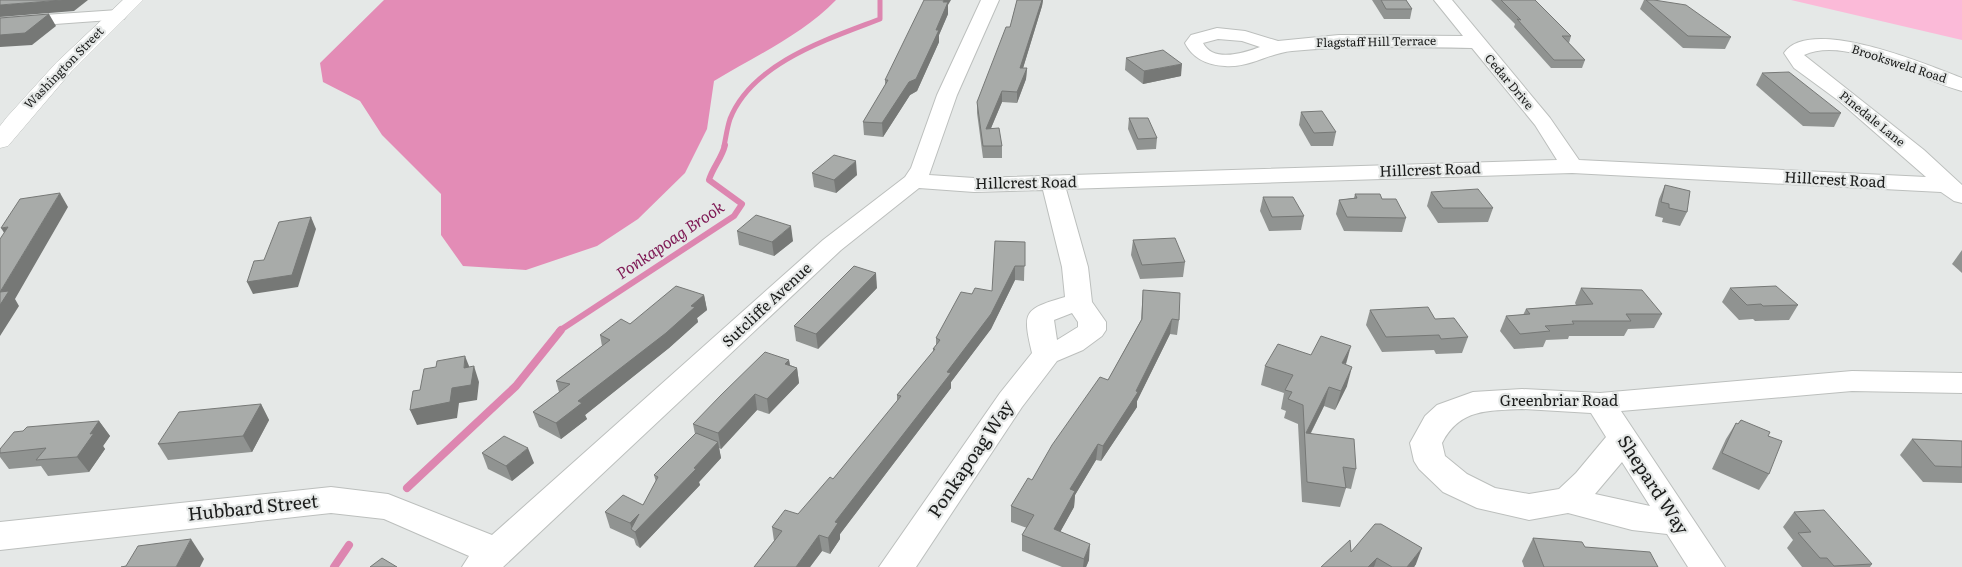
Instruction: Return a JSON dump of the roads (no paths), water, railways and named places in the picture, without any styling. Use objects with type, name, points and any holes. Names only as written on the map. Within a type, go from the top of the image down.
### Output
[{"type":"main road","name":"Washington Street","points":[[0,142],[28,104],[78,51],[134,0]]},
{"type":"street","name":"Sutcliffe Avenue","points":[[488,560],[832,245],[914,181],[922,168],[946,95],[990,0]]},
{"type":"street","name":"Cedar Drive","points":[[1443,0],[1543,122],[1572,166]]},
{"type":"street","points":[[0,23],[118,15]]},
{"type":"street","name":"Flagstaff Hill Terrace","points":[[1276,47],[1339,41],[1476,42]]},
{"type":"street","name":"Brooksweld Road","points":[[1806,45],[1828,43],[1852,47],[1962,85]]},
{"type":"street","name":"Pinedale Lane","points":[[1806,45],[1793,53],[1801,64],[1846,97],[1954,190]]},
{"type":"street","name":"Hillcrest Road","points":[[914,181],[974,185],[1572,166],[1954,190]]},
{"type":"street","points":[[1053,183],[1075,267],[1079,302],[1092,322],[1092,330],[1073,344],[1048,354],[1040,327],[1040,318],[1048,311],[1079,302]]},
{"type":"street","name":"Ponkapoag Way","points":[[897,567],[1011,400],[1048,354]]},
{"type":"street","name":"Greenbriar Road","points":[[1568,500],[1529,507],[1490,499],[1455,483],[1430,461],[1426,443],[1436,424],[1448,413],[1473,402],[1522,399],[1600,403],[1852,381],[1962,383]]},
{"type":"street","name":"Shepard Way","points":[[1600,403],[1707,567]]},
{"type":"street","points":[[1568,500],[1588,482],[1623,438]]},
{"type":"street","name":"Hubbard Street","points":[[0,536],[331,500],[388,507],[488,560]]},
{"type":"street","points":[[1568,500],[1632,517],[1676,522]]},
{"type":"waterway","name":"Ponkapoag Brook","points":[[724,146],[730,119],[741,99],[755,83],[773,68],[815,45],[880,19],[880,0]]},
{"type":"waterway","name":"Ponkapoag Brook","points":[[559,331],[734,216],[742,204],[709,180],[725,145]]},
{"type":"waterway","name":"Ponkapoag Brook","points":[[407,488],[516,386],[561,330]]},
{"type":"waterway","name":"Ponkapoag Brook","points":[[334,567],[349,545]]}]
